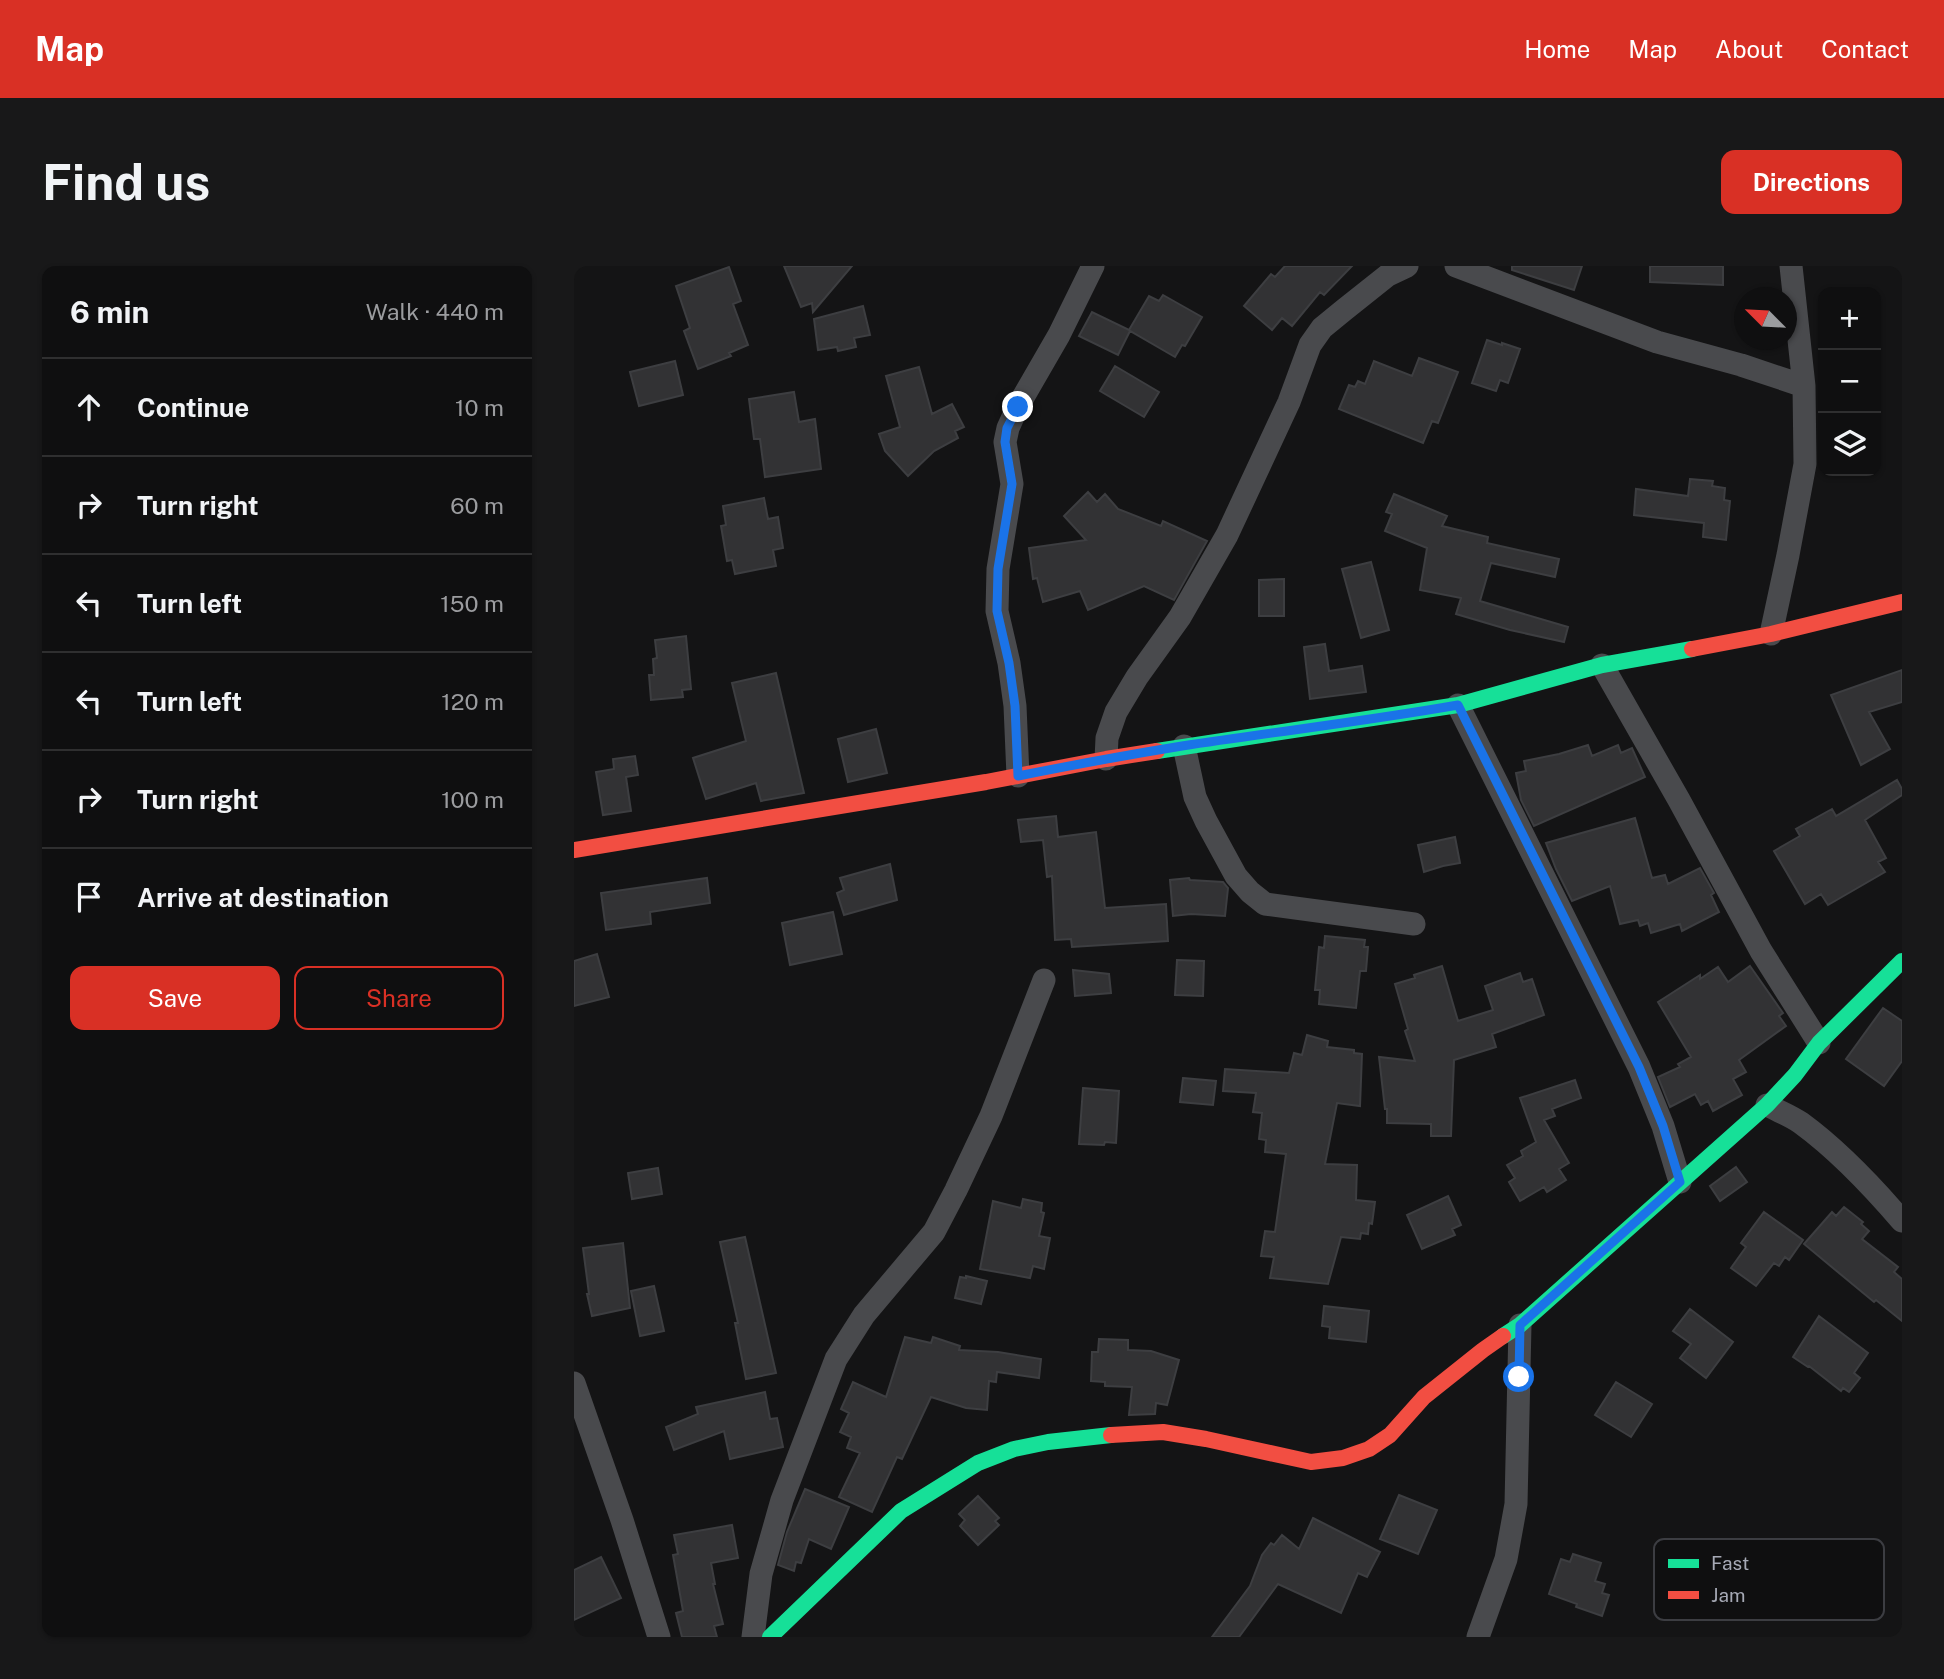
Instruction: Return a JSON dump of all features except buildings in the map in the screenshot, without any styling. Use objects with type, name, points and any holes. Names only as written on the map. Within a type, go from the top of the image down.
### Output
[{"type":"street","points":[[1018,776],[1015,706],[1009,663],[997,611],[998,569],[1012,484],[1005,442],[1007,428],[1059,335],[1093,266]]},
{"type":"street","points":[[1106,759],[1107,738],[1116,712],[1137,677],[1180,617],[1227,535],[1289,402],[1310,345],[1322,328],[1353,303],[1388,275],[1408,266]]},
{"type":"street","points":[[1455,266],[1657,342],[1804,386]]},
{"type":"street","points":[[1771,634],[1805,464],[1804,386],[1791,266]]},
{"type":"street","points":[[576,843],[1018,776],[1184,746],[1458,705],[1602,665],[1771,634],[1902,601]]},
{"type":"street","points":[[1602,665],[1761,951],[1819,1043]]},
{"type":"street","points":[[1458,705],[1639,1067],[1663,1126],[1680,1182]]},
{"type":"street","points":[[1184,746],[1195,797],[1206,821],[1236,876],[1265,904],[1414,923]]},
{"type":"street","points":[[770,1637],[901,1511],[978,1463],[1014,1449],[1118,1434],[1163,1432],[1311,1462],[1343,1458],[1369,1449],[1390,1435],[1424,1397],[1483,1350],[1520,1325],[1767,1105],[1795,1075],[1819,1043],[1902,961]]},
{"type":"street","points":[[753,1637],[761,1574],[782,1500],[836,1359],[864,1315],[934,1232],[957,1191],[991,1116],[1044,980]]},
{"type":"street","points":[[1767,1105],[1799,1121],[1832,1149],[1902,1221]]},
{"type":"street","points":[[1478,1637],[1506,1559],[1516,1504],[1520,1325]]},
{"type":"street","points":[[574,1383],[659,1637]]},
{"type":"traffic: fast","points":[[1157,751],[1458,705],[1602,665],[1692,649]]},
{"type":"traffic: fast","points":[[1503,1336],[1520,1325],[1767,1105],[1795,1075],[1819,1043],[1902,961]]},
{"type":"traffic: fast","points":[[770,1637],[901,1511],[978,1463],[1014,1449],[1111,1435]]},
{"type":"traffic: jam","points":[[1692,649],[1771,634],[1902,602]]},
{"type":"traffic: jam","points":[[574,850],[1157,751]]},
{"type":"traffic: jam","points":[[1111,1435],[1163,1432],[1311,1462],[1343,1458],[1369,1449],[1390,1435],[1424,1397],[1503,1336]]},
{"type":"route","points":[[1018,407],[1007,428],[1005,442],[1012,484],[998,569],[997,611],[1009,663],[1015,706],[1018,776],[1184,746],[1458,705],[1639,1067],[1663,1126],[1680,1182],[1520,1325],[1519,1377]]}]
